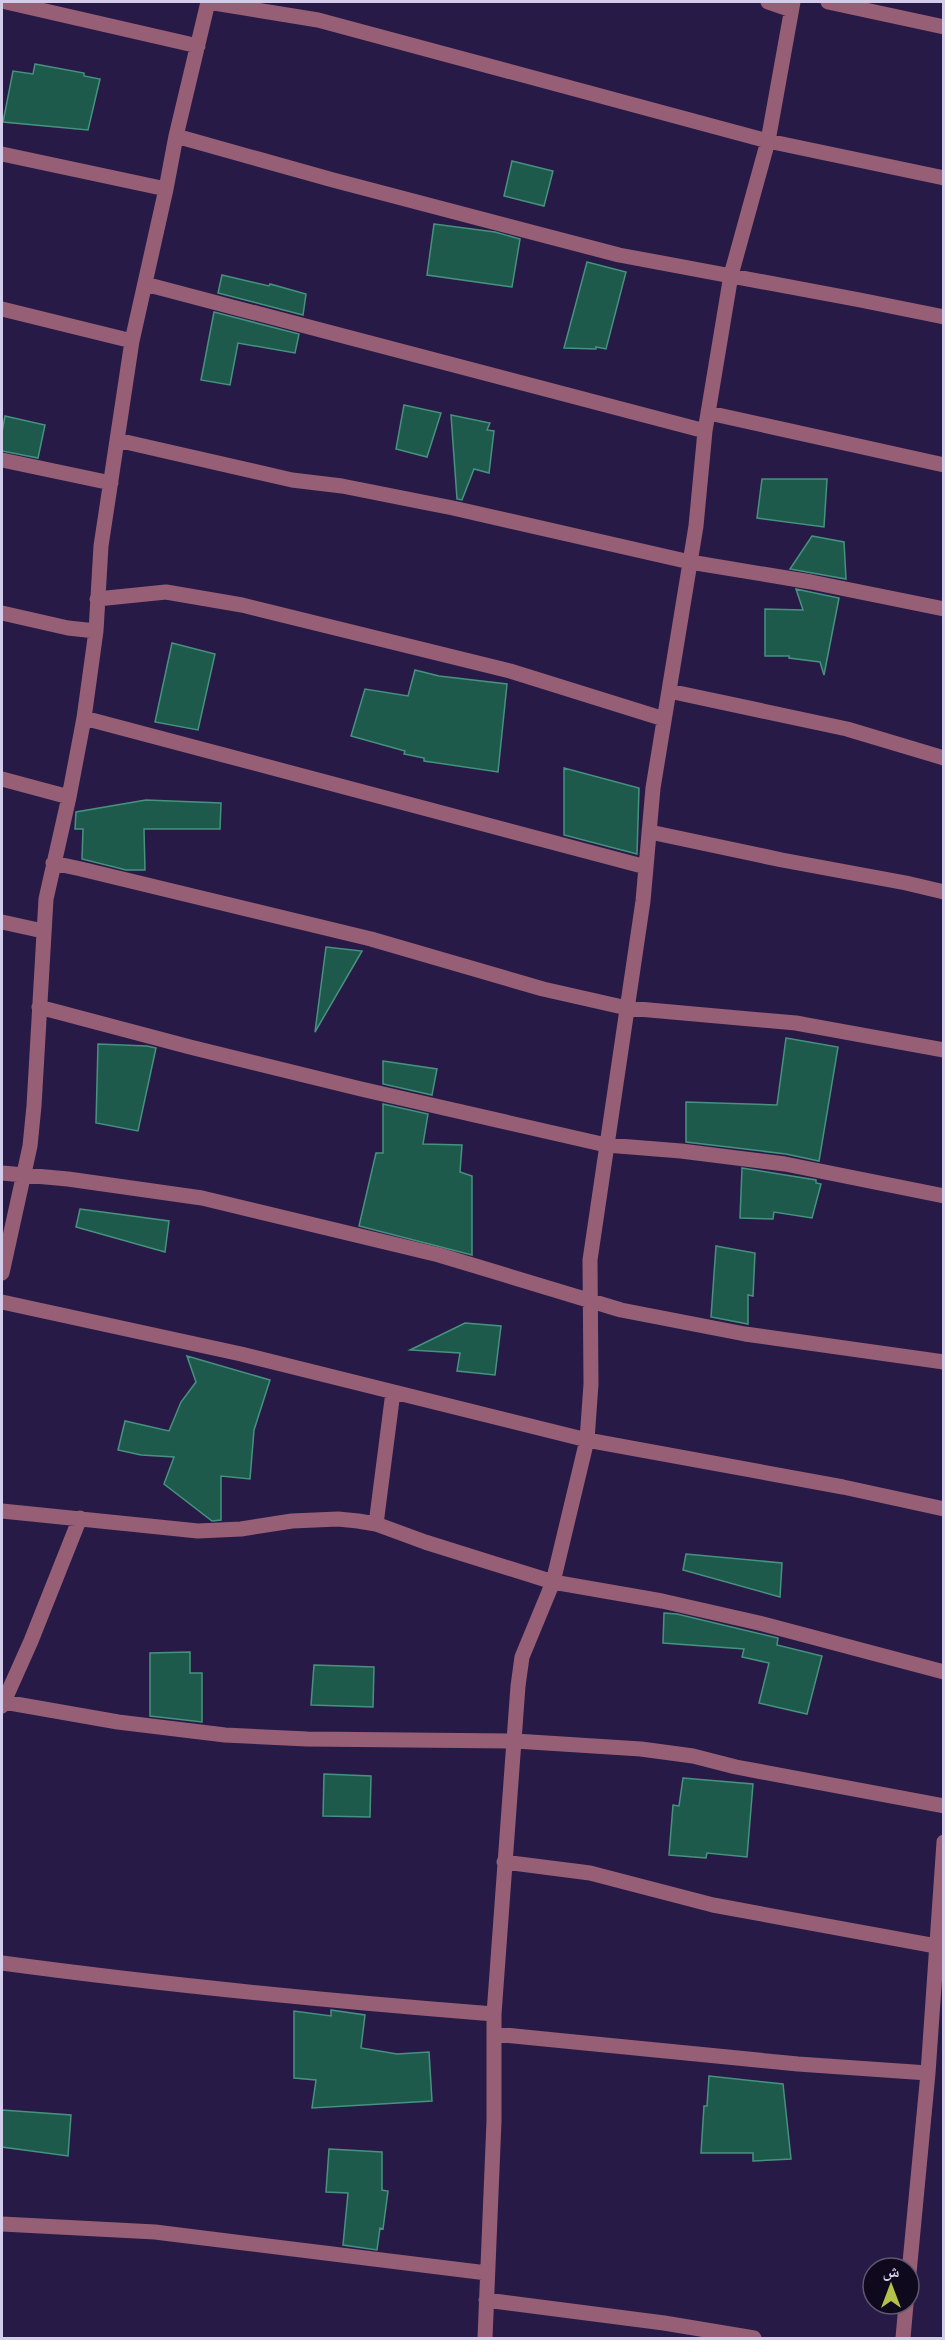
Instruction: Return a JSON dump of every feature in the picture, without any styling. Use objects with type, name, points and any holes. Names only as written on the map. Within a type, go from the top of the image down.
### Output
[{"type":"street","points":[[6,2],[198,46]]},
{"type":"street","points":[[2,1273],[24,1173],[34,1106],[46,899],[84,718],[96,631],[101,546],[132,341],[176,136],[208,2],[318,20],[768,141],[944,178]]},
{"type":"street","points":[[485,2338],[494,2121],[494,2014],[518,1686],[522,1657],[553,1582],[587,1440],[591,1384],[590,1260],[646,867],[653,788],[690,562],[705,431],[731,275],[768,141],[792,6],[768,2]]},
{"type":"street","points":[[828,2],[944,27]]},
{"type":"street","points":[[176,136],[619,255],[944,317]]},
{"type":"street","points":[[2,154],[166,189]]},
{"type":"street","points":[[145,284],[705,431]]},
{"type":"street","points":[[2,309],[132,341]]},
{"type":"street","points":[[709,414],[944,465]]},
{"type":"street","points":[[117,440],[292,480],[342,486],[453,508],[690,562],[811,582],[944,609]]},
{"type":"street","points":[[2,460],[111,483]]},
{"type":"street","points":[[97,600],[166,592],[242,605],[510,671],[664,719]]},
{"type":"street","points":[[2,613],[68,628],[96,631]]},
{"type":"street","points":[[669,691],[847,729],[944,758]]},
{"type":"street","points":[[84,718],[646,867]]},
{"type":"street","points":[[2,779],[69,797]]},
{"type":"street","points":[[650,832],[944,892]]},
{"type":"street","points":[[52,863],[81,868],[371,939],[543,989],[627,1008],[796,1023],[944,1050]]},
{"type":"street","points":[[2,922],[43,931]]},
{"type":"street","points":[[39,1007],[350,1086],[606,1145],[681,1151],[785,1164],[944,1197]]},
{"type":"street","points":[[2,1173],[24,1173],[202,1198],[439,1255],[621,1310],[734,1332],[944,1362]]},
{"type":"street","points":[[2,1302],[241,1354],[587,1440],[843,1487],[944,1509]]},
{"type":"street","points":[[376,1524],[393,1392]]},
{"type":"street","points":[[2,1511],[198,1531],[242,1529],[304,1520],[338,1519],[376,1524],[425,1542],[553,1582],[662,1601],[763,1624],[944,1672]]},
{"type":"street","points":[[80,1518],[3,1704],[118,1722],[225,1735],[307,1739],[515,1741],[641,1749],[693,1756],[736,1767],[944,1806]]},
{"type":"street","points":[[911,2256],[928,2073],[944,1842]]},
{"type":"street","points":[[504,1862],[590,1873],[713,1905],[936,1946]]},
{"type":"street","points":[[2,1963],[150,1983],[494,2014]]},
{"type":"street","points":[[494,2034],[798,2064],[928,2073]]},
{"type":"street","points":[[2,2224],[155,2232],[487,2273]]},
{"type":"street","points":[[486,2300],[664,2323],[754,2338]]},
{"type":"street","points":[[903,2338],[905,2316]]},
{"type":"building","points":[[35,64],[84,73],[84,76],[100,79],[88,130],[3,122],[13,71],[33,74]]},
{"type":"building","points":[[512,161],[553,171],[544,206],[504,196]]},
{"type":"building","points":[[434,224],[495,232],[520,239],[512,287],[427,275]]},
{"type":"building","points":[[587,262],[626,272],[606,349],[564,348]]},
{"type":"building","points":[[222,275],[269,286],[270,284],[306,294],[303,315],[218,293]]},
{"type":"building","points":[[214,312],[299,334],[295,353],[238,343],[230,385],[201,380]]},
{"type":"building","points":[[404,405],[441,413],[427,457],[396,449]]},
{"type":"building","points":[[451,415],[490,423],[487,430],[494,431],[489,473],[474,469],[462,500],[457,499]]},
{"type":"building","points":[[5,416],[45,425],[38,458],[2,451]]},
{"type":"building","points":[[762,479],[827,479],[824,527],[757,518]]},
{"type":"building","points":[[812,536],[844,542],[846,579],[790,569]]},
{"type":"building","points":[[796,589],[839,598],[824,675],[820,662],[789,658],[789,656],[765,656],[765,609],[803,610]]},
{"type":"building","points":[[172,643],[215,654],[198,730],[155,722]]},
{"type":"building","points":[[415,670],[439,676],[507,684],[498,772],[424,761],[424,758],[404,754],[405,751],[351,736],[365,689],[408,696]]},
{"type":"building","points":[[564,768],[639,788],[637,854],[564,835]]},
{"type":"building","points":[[146,800],[221,803],[220,829],[144,829],[145,870],[126,870],[82,859],[83,829],[75,829],[76,812]]},
{"type":"building","points":[[326,947],[362,951],[315,1032]]},
{"type":"building","points":[[786,1038],[838,1047],[819,1161],[786,1154],[686,1142],[686,1102],[777,1105]]},
{"type":"building","points":[[98,1044],[156,1048],[138,1131],[96,1123]]},
{"type":"building","points":[[383,1061],[437,1069],[432,1095],[383,1084]]},
{"type":"building","points":[[383,1104],[428,1114],[423,1144],[462,1145],[460,1172],[472,1176],[472,1255],[359,1226],[376,1153],[383,1153]]},
{"type":"building","points":[[742,1168],[816,1180],[816,1183],[821,1184],[812,1218],[774,1212],[773,1219],[740,1218]]},
{"type":"building","points":[[80,1209],[169,1221],[165,1252],[76,1227]]},
{"type":"building","points":[[716,1246],[755,1253],[753,1296],[748,1295],[748,1324],[711,1317]]},
{"type":"building","points":[[465,1323],[501,1326],[495,1375],[457,1371],[460,1353],[410,1350]]},
{"type":"building","points":[[187,1356],[270,1380],[254,1430],[250,1479],[221,1476],[221,1520],[212,1521],[164,1484],[174,1457],[141,1455],[118,1450],[125,1421],[169,1431],[181,1402],[196,1382]]},
{"type":"building","points":[[686,1554],[782,1563],[780,1597],[683,1570]]},
{"type":"building","points":[[664,1613],[677,1614],[778,1638],[777,1645],[822,1656],[807,1714],[759,1703],[769,1663],[742,1657],[744,1649],[663,1643]]},
{"type":"building","points":[[190,1652],[190,1673],[202,1673],[202,1722],[150,1716],[150,1653]]},
{"type":"building","points":[[314,1665],[374,1667],[373,1707],[311,1705]]},
{"type":"building","points":[[324,1774],[371,1776],[370,1817],[323,1816]]},
{"type":"building","points":[[683,1778],[753,1784],[747,1857],[707,1853],[706,1858],[669,1855],[673,1805],[679,1806]]},
{"type":"building","points":[[331,2010],[365,2015],[361,2048],[397,2054],[429,2052],[432,2101],[312,2108],[316,2080],[294,2078],[294,2011],[331,2016]]},
{"type":"building","points":[[709,2076],[783,2084],[791,2159],[753,2161],[753,2153],[701,2153],[704,2106],[707,2106]]},
{"type":"building","points":[[2,2110],[71,2115],[68,2156],[2,2147]]},
{"type":"building","points":[[329,2149],[382,2152],[382,2190],[388,2191],[383,2229],[380,2228],[377,2250],[343,2245],[348,2193],[326,2192]]}]
